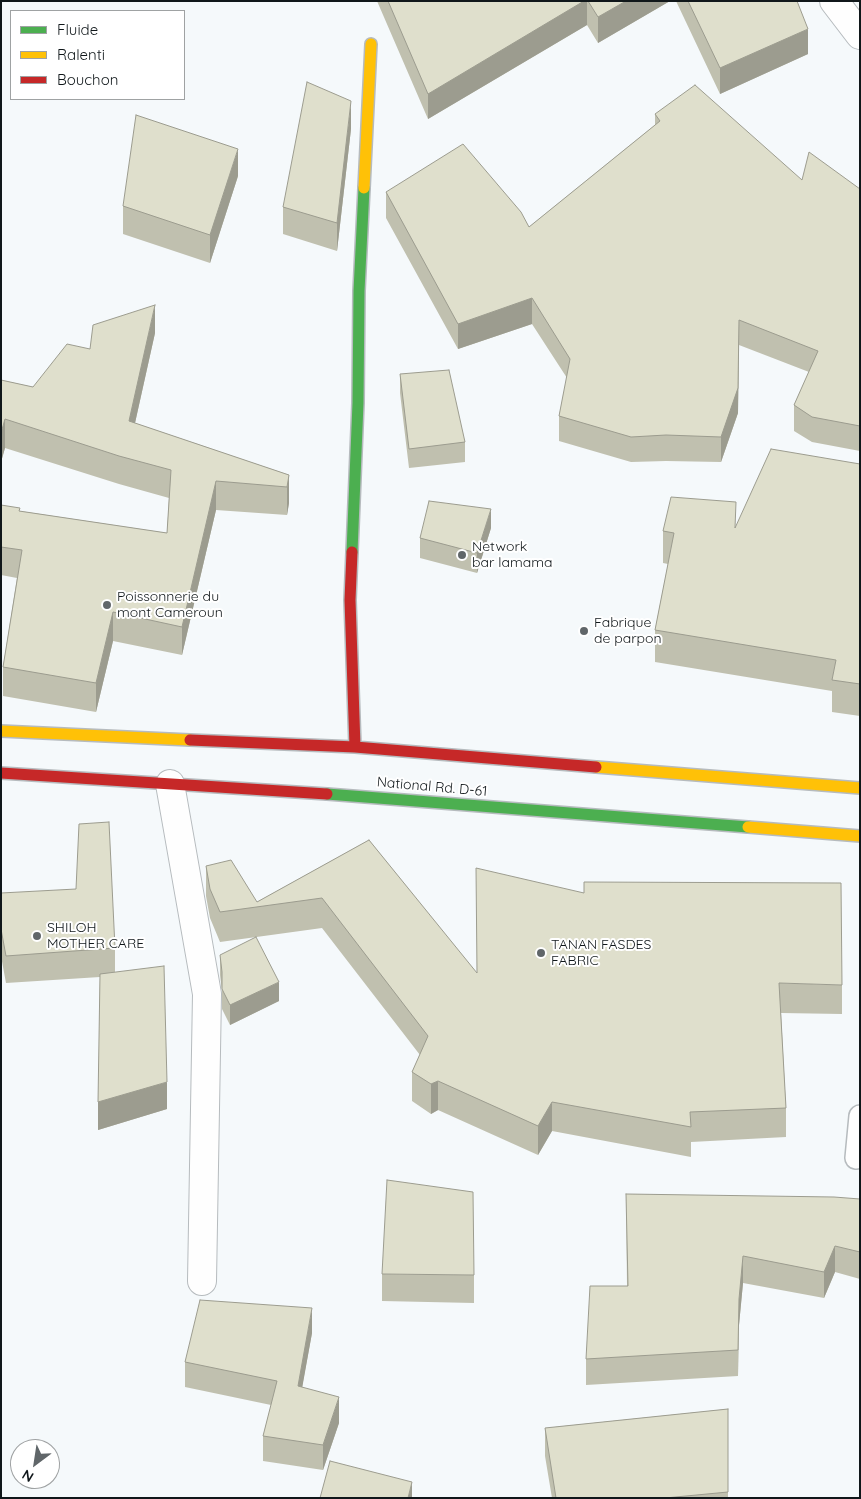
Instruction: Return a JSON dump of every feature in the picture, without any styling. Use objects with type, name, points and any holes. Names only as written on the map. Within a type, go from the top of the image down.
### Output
[{"type":"main road","points":[[355,747],[350,600],[358,403],[358,292],[372,44]]},
{"type":"main road","points":[[1,731],[355,747],[860,788]]},
{"type":"main road","name":"National Rd. D-61","points":[[1,773],[378,797],[860,836]]},
{"type":"street","points":[[834,1],[860,35]]},
{"type":"street","points":[[170,784],[207,994],[202,1282]]},
{"type":"lane","points":[[856,1158],[860,1116]]},
{"type":"building","points":[[388,1],[584,1],[428,94]]},
{"type":"building","points":[[588,1],[626,1],[598,17]]},
{"type":"building","points":[[688,1],[797,1],[808,29],[720,68]]},
{"type":"building","points":[[307,82],[351,101],[337,223],[283,207]]},
{"type":"building","points":[[695,85],[802,180],[809,152],[860,189],[860,426],[812,417],[794,405],[818,351],[739,320],[738,388],[721,437],[666,435],[631,437],[559,416],[570,359],[532,298],[458,324],[386,192],[463,144],[521,212],[529,227],[660,121],[655,114]]},
{"type":"building","points":[[136,115],[238,149],[210,235],[123,206]]},
{"type":"building","points":[[155,305],[129,421],[289,475],[287,487],[216,481],[182,627],[113,612],[96,683],[3,667],[22,550],[1,547],[1,505],[20,508],[19,511],[167,533],[171,470],[119,456],[5,419],[1,433],[1,380],[33,387],[67,344],[90,349],[93,325]]},
{"type":"building","points":[[449,370],[465,442],[409,449],[400,374]]},
{"type":"building","points":[[771,449],[860,464],[860,684],[832,680],[836,660],[655,630],[674,533],[663,531],[671,497],[736,502],[735,528]]},
{"type":"building","points":[[429,501],[491,509],[477,553],[420,538]]},
{"type":"building","points":[[109,822],[115,948],[6,956],[1,929],[1,893],[76,889],[79,824]]},
{"type":"building","points":[[369,840],[477,973],[476,868],[584,893],[584,882],[841,883],[842,985],[779,983],[786,1108],[690,1112],[691,1127],[552,1102],[538,1126],[438,1081],[431,1084],[412,1072],[428,1036],[322,898],[220,912],[210,889],[206,866],[231,860],[257,902]]},
{"type":"building","points":[[256,937],[279,982],[230,1005],[222,989],[220,955]]},
{"type":"building","points":[[164,966],[167,1082],[98,1102],[100,974]]},
{"type":"building","points":[[387,1180],[473,1192],[474,1275],[382,1274]]},
{"type":"building","points":[[626,1194],[860,1199],[860,1252],[835,1246],[824,1272],[743,1256],[739,1299],[738,1350],[586,1359],[590,1286],[628,1286]]},
{"type":"building","points":[[200,1300],[312,1308],[298,1386],[339,1397],[323,1445],[263,1436],[277,1381],[185,1362]]},
{"type":"building","points":[[728,1409],[728,1492],[665,1498],[556,1498],[545,1428]]},
{"type":"building","points":[[330,1461],[412,1482],[408,1498],[320,1498]]},
{"type":"traffic: fast","points":[[352,552],[358,403],[359,291],[364,188]]},
{"type":"traffic: fast","points":[[327,794],[748,827]]},
{"type":"traffic: slow","points":[[364,188],[371,44]]},
{"type":"traffic: slow","points":[[1,731],[190,740]]},
{"type":"traffic: slow","points":[[596,767],[860,788]]},
{"type":"traffic: slow","points":[[748,827],[860,836]]},
{"type":"traffic: jam","points":[[352,552],[350,600],[355,747]]},
{"type":"traffic: jam","points":[[190,740],[355,747],[596,767]]},
{"type":"traffic: jam","points":[[1,773],[327,794]]},
{"type":"place","name":"Network bar lamama","points":[[462,555]]},
{"type":"place","name":"Poissonnerie du mont Cameroun","points":[[107,605]]},
{"type":"place","name":"Fabrique de parpon","points":[[584,631]]},
{"type":"place","name":"SHILOH MOTHER CARE","points":[[37,936]]},
{"type":"place","name":"TANAN FASDES FABRIC","points":[[541,953]]}]
